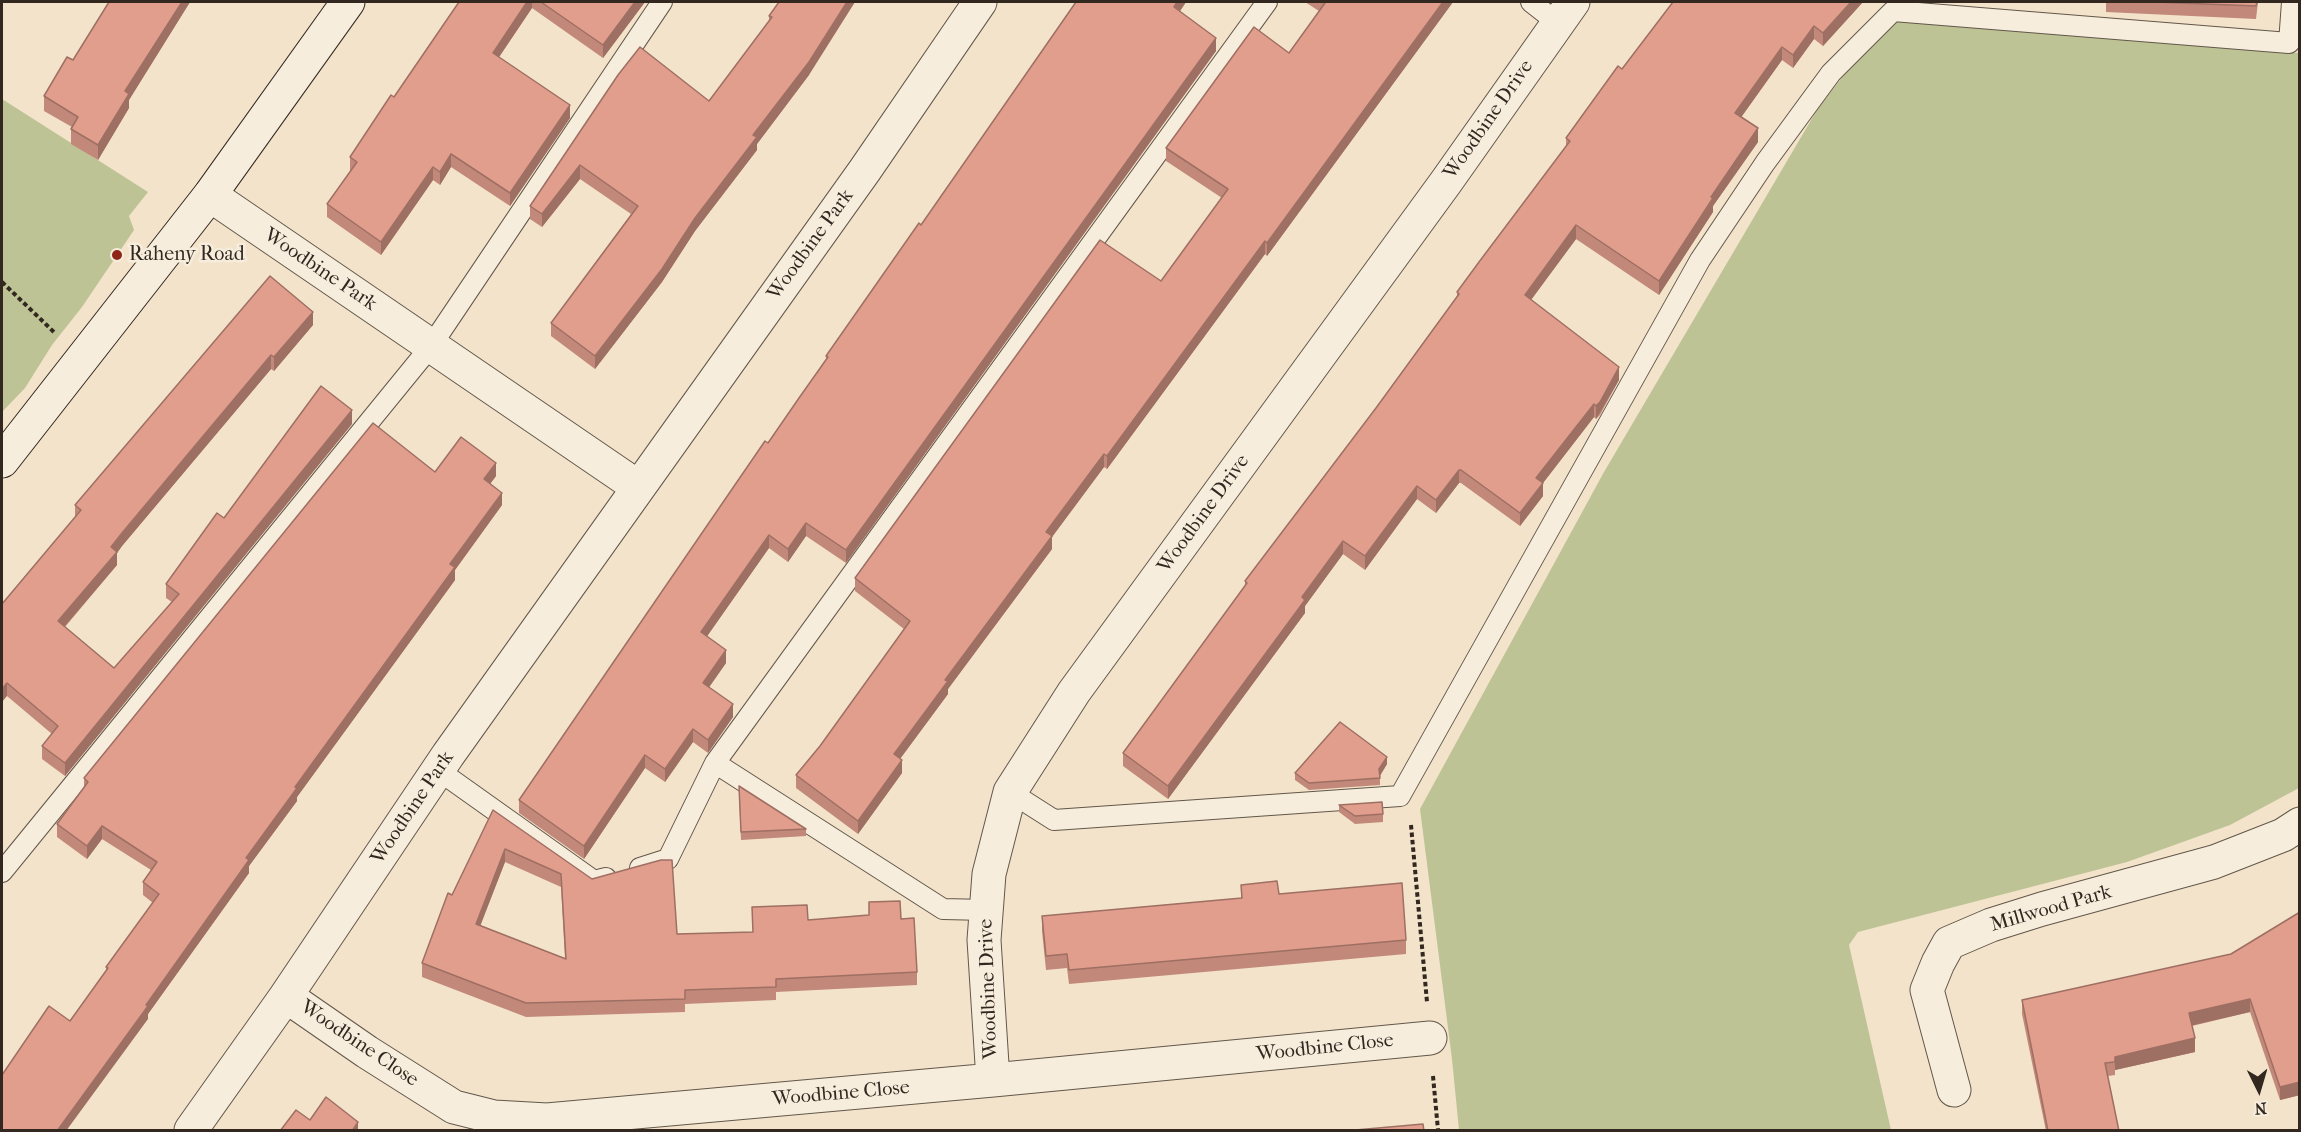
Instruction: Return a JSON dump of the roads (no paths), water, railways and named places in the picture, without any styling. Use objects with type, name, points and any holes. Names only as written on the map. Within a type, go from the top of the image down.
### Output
[{"type":"street","points":[[2,461],[210,195],[348,2]]},
{"type":"street","name":"Woodbine Park","points":[[191,1131],[286,996],[438,770],[865,170],[980,2]]},
{"type":"street","name":"Woodbine Drive","points":[[993,1080],[984,940],[989,874],[1010,792],[1074,692],[1446,182],[1565,12]]},
{"type":"street","name":"Woodbine Park","points":[[210,195],[638,487]]},
{"type":"street","name":"Millwood Park","points":[[1954,1090],[1927,990],[1948,943],[1991,925],[2042,909],[2214,862],[2283,835],[2300,824]]},
{"type":"street","name":"Woodbine Close","points":[[286,996],[454,1107],[463,1121],[494,1117],[547,1120],[1430,1038]]},
{"type":"lane","points":[[2,872],[430,346],[662,2]]},
{"type":"lane","points":[[438,770],[594,881],[668,859],[715,763],[1267,2]]},
{"type":"lane","points":[[1531,2],[1565,12]]},
{"type":"lane","points":[[1010,792],[1054,820],[1400,796],[1700,260],[1765,164],[1831,73],[1893,11],[2289,43],[2292,2]]},
{"type":"lane","points":[[715,763],[943,909],[986,910]]},
{"type":"place","name":"Raheny Road","points":[[117,255]]}]
